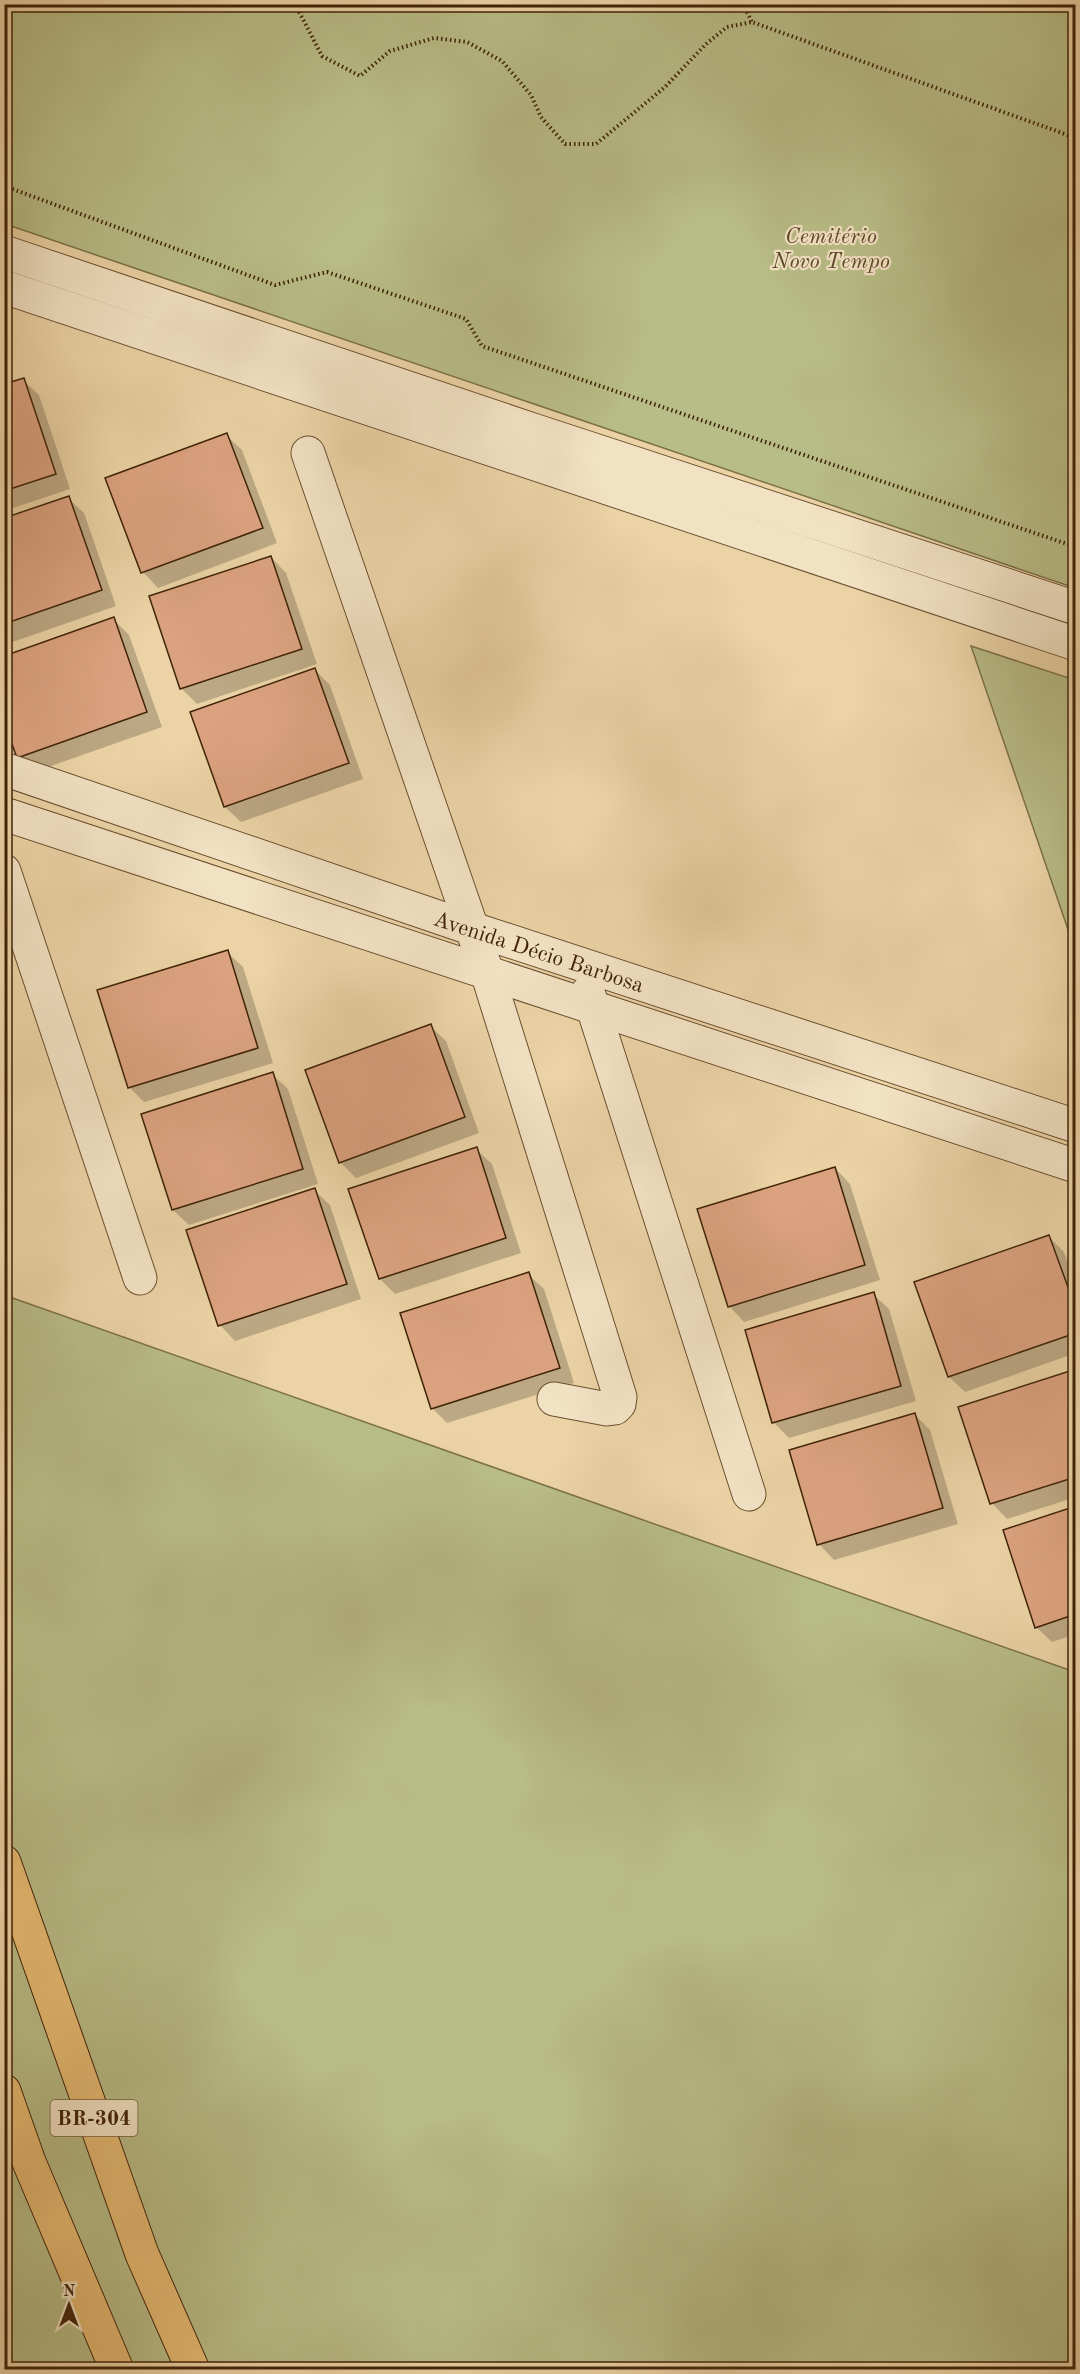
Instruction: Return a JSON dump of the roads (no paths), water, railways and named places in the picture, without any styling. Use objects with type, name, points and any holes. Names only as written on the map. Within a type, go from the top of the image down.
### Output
[{"type":"highway","name":"BR-304","points":[[4,1863],[142,2254],[193,2370]]},
{"type":"highway","name":"BR-304","points":[[4,2091],[29,2162],[117,2370]]},
{"type":"street","points":[[4,252],[1076,644]]},
{"type":"street","points":[[4,287],[1076,608]]},
{"type":"street","points":[[308,453],[473,929],[620,1397],[619,1404],[615,1408],[608,1409],[554,1399]]},
{"type":"street","name":"Avenida Décio Barbosa","points":[[4,769],[473,929],[1076,1126]]},
{"type":"street","name":"Avenida Décio Barbosa","points":[[4,814],[1076,1166]]},
{"type":"street","points":[[4,871],[140,1278]]},
{"type":"street","points":[[580,964],[749,1494]]},
{"type":"park label","name":"Cemitério Novo Tempo","points":[[831,248]]}]
